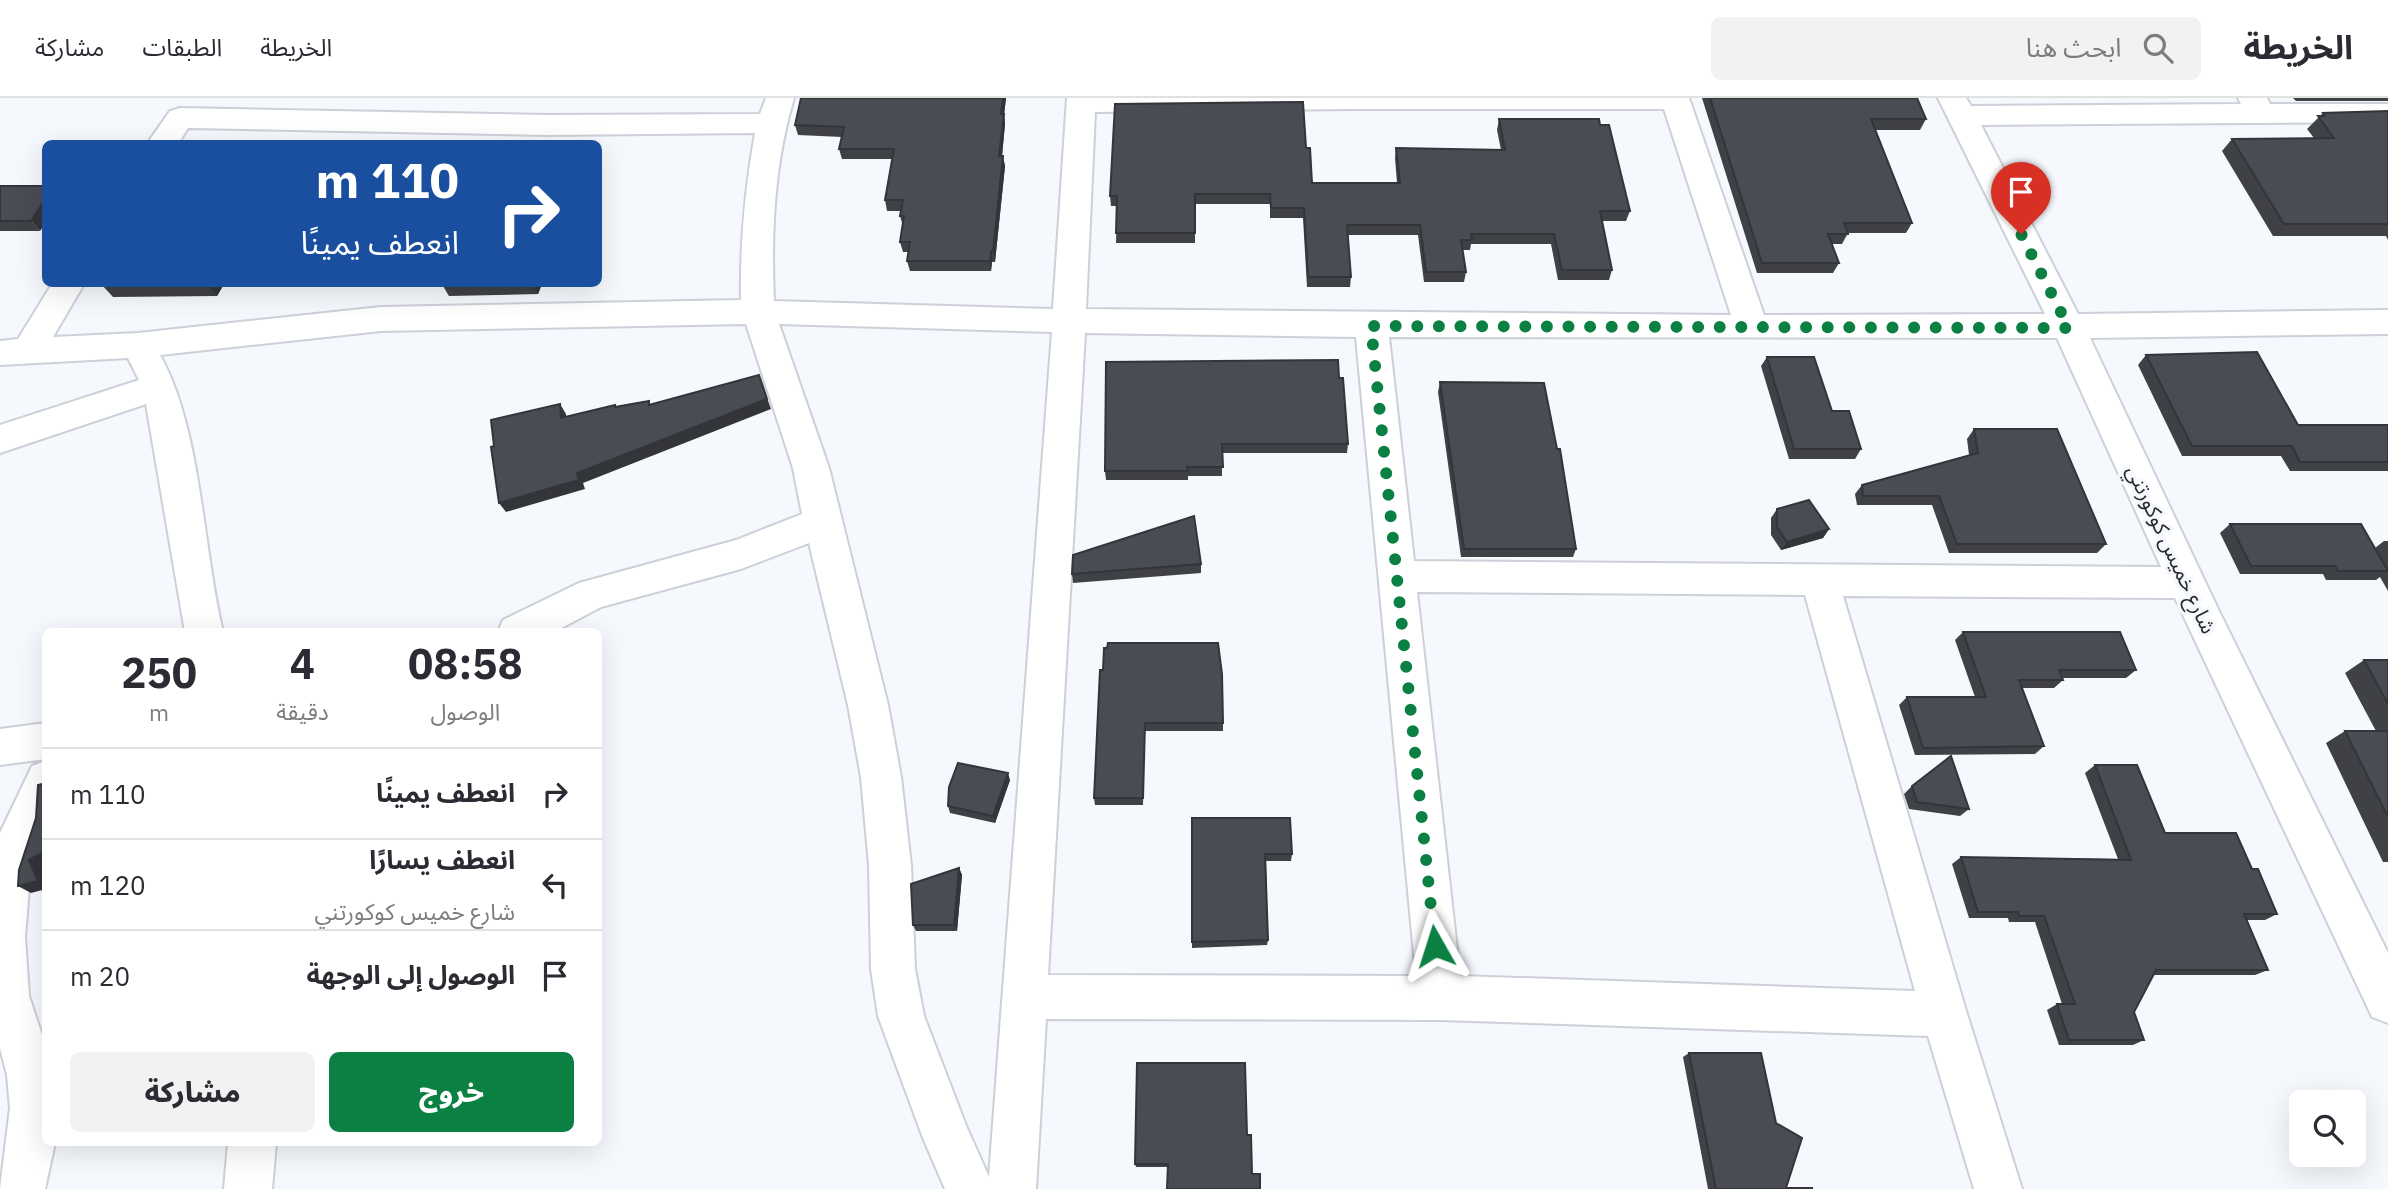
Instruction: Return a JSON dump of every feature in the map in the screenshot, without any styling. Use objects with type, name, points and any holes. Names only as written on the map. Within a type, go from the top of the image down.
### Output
[{"type":"street","points":[[1012,1189],[1069,321],[1080,101],[1675,99],[1752,327]]},
{"type":"street","points":[[1957,107],[2257,105],[2388,113]]},
{"type":"street","name":"شارع خميس كوكورتني","points":[[1957,107],[2069,328],[2187,583],[2387,998]]},
{"type":"street","points":[[165,140],[186,108],[776,111],[761,183],[756,251],[758,312],[811,468],[868,705],[881,777],[890,865],[893,969],[901,1016],[947,1138],[971,1189]]},
{"type":"street","points":[[14,352],[66,287]]},
{"type":"street","points":[[14,352],[138,345],[381,319],[758,312],[1371,326],[2383,330]]},
{"type":"street","points":[[1371,326],[1440,999]]},
{"type":"street","points":[[138,345],[158,387],[179,485],[196,600],[203,628]]},
{"type":"street","points":[[0,439],[158,387]]},
{"type":"street","points":[[525,628],[592,594],[741,554],[822,522]]},
{"type":"street","points":[[1398,576],[2187,583]]},
{"type":"street","points":[[1820,581],[1944,1014],[1998,1189]]},
{"type":"street","points":[[0,747],[42,742]]},
{"type":"street","points":[[21,1189],[32,1155],[34,1100],[26,1059],[7,996],[2,924],[8,878],[19,838],[42,788]]},
{"type":"street","points":[[1024,997],[1440,999],[1944,1014]]},
{"type":"street","points":[[248,1189],[252,1146]]},
{"type":"building","points":[[801,98],[1003,98],[999,156],[1003,156],[990,261],[907,261],[910,242],[900,242],[904,216],[900,216],[903,200],[885,200],[894,149],[839,149],[844,127],[795,125]]},
{"type":"building","points":[[1710,98],[1917,98],[1926,119],[1871,119],[1912,223],[1844,223],[1848,234],[1828,234],[1839,263],[1762,263]]},
{"type":"building","points":[[1303,102],[1312,183],[1400,183],[1396,148],[1505,150],[1499,119],[1599,119],[1600,125],[1609,125],[1630,211],[1600,211],[1612,270],[1562,270],[1554,234],[1471,234],[1472,240],[1461,240],[1466,272],[1426,272],[1420,225],[1347,225],[1351,277],[1308,277],[1304,208],[1271,208],[1270,194],[1195,194],[1195,233],[1116,233],[1117,196],[1110,196],[1115,104]]},
{"type":"building","points":[[2388,111],[2388,224],[2284,224],[2232,139],[2334,138],[2318,116],[2325,116],[2323,113]]},
{"type":"building","points":[[0,186],[42,186],[42,204],[31,221],[0,221]]},
{"type":"building","points":[[2257,352],[2298,425],[2388,425],[2388,462],[2300,462],[2292,446],[2192,446],[2146,355]]},
{"type":"building","points":[[1767,357],[1814,357],[1832,411],[1849,411],[1861,449],[1794,449]]},
{"type":"building","points":[[1338,360],[1339,378],[1343,378],[1348,444],[1222,444],[1223,467],[1187,467],[1188,471],[1105,471],[1106,362]]},
{"type":"building","points":[[759,375],[767,399],[577,473],[579,480],[499,503],[491,447],[494,446],[491,420],[560,404],[561,418],[615,405],[649,401],[649,405]]},
{"type":"building","points":[[1440,382],[1544,383],[1557,449],[1560,449],[1576,549],[1464,549]]},
{"type":"building","points":[[1974,429],[2057,429],[2106,544],[1957,544],[1939,496],[1863,496],[1862,485],[1978,453]]},
{"type":"building","points":[[1809,500],[1829,529],[1787,542],[1777,527],[1777,509]]},
{"type":"building","points":[[1194,516],[1201,564],[1072,574],[1073,555]]},
{"type":"building","points":[[2230,524],[2361,524],[2388,571],[2338,571],[2335,566],[2251,566]]},
{"type":"building","points":[[1963,632],[2120,632],[2136,670],[2059,670],[2063,680],[2019,680],[2044,746],[1923,748],[1907,697],[1986,697]]},
{"type":"building","points":[[1108,643],[1218,643],[1223,723],[1145,723],[1143,798],[1094,798],[1100,670],[1103,670],[1104,648],[1107,648]]},
{"type":"building","points":[[2364,660],[2388,660],[2388,704]]},
{"type":"building","points":[[2345,731],[2388,731],[2388,817]]},
{"type":"building","points":[[1951,756],[1969,809],[1917,802],[1912,786]]},
{"type":"building","points":[[958,763],[1008,773],[993,816],[948,806],[949,787]]},
{"type":"building","points":[[2095,765],[2137,765],[2165,833],[2236,833],[2252,869],[2258,869],[2277,914],[2244,914],[2268,970],[2156,970],[2134,1012],[2144,1040],[2069,1040],[2057,1004],[2075,1004],[2044,916],[2019,916],[2018,912],[1978,912],[1961,857],[2131,860]]},
{"type":"building","points":[[42,784],[42,853],[29,860],[38,881],[18,886],[19,870],[36,818],[38,785]]},
{"type":"building","points":[[1192,818],[1290,818],[1292,854],[1265,854],[1268,940],[1192,942]]},
{"type":"building","points":[[959,868],[954,925],[913,925],[911,884]]},
{"type":"building","points":[[1689,1053],[1761,1053],[1776,1123],[1802,1138],[1786,1188],[1812,1189],[1716,1189]]},
{"type":"building","points":[[1137,1063],[1245,1063],[1247,1135],[1251,1135],[1252,1174],[1260,1174],[1260,1189],[1167,1189],[1168,1164],[1135,1164]]},
{"type":"route","points":[[1435,946],[1371,326],[2069,328],[2021,234]]}]
